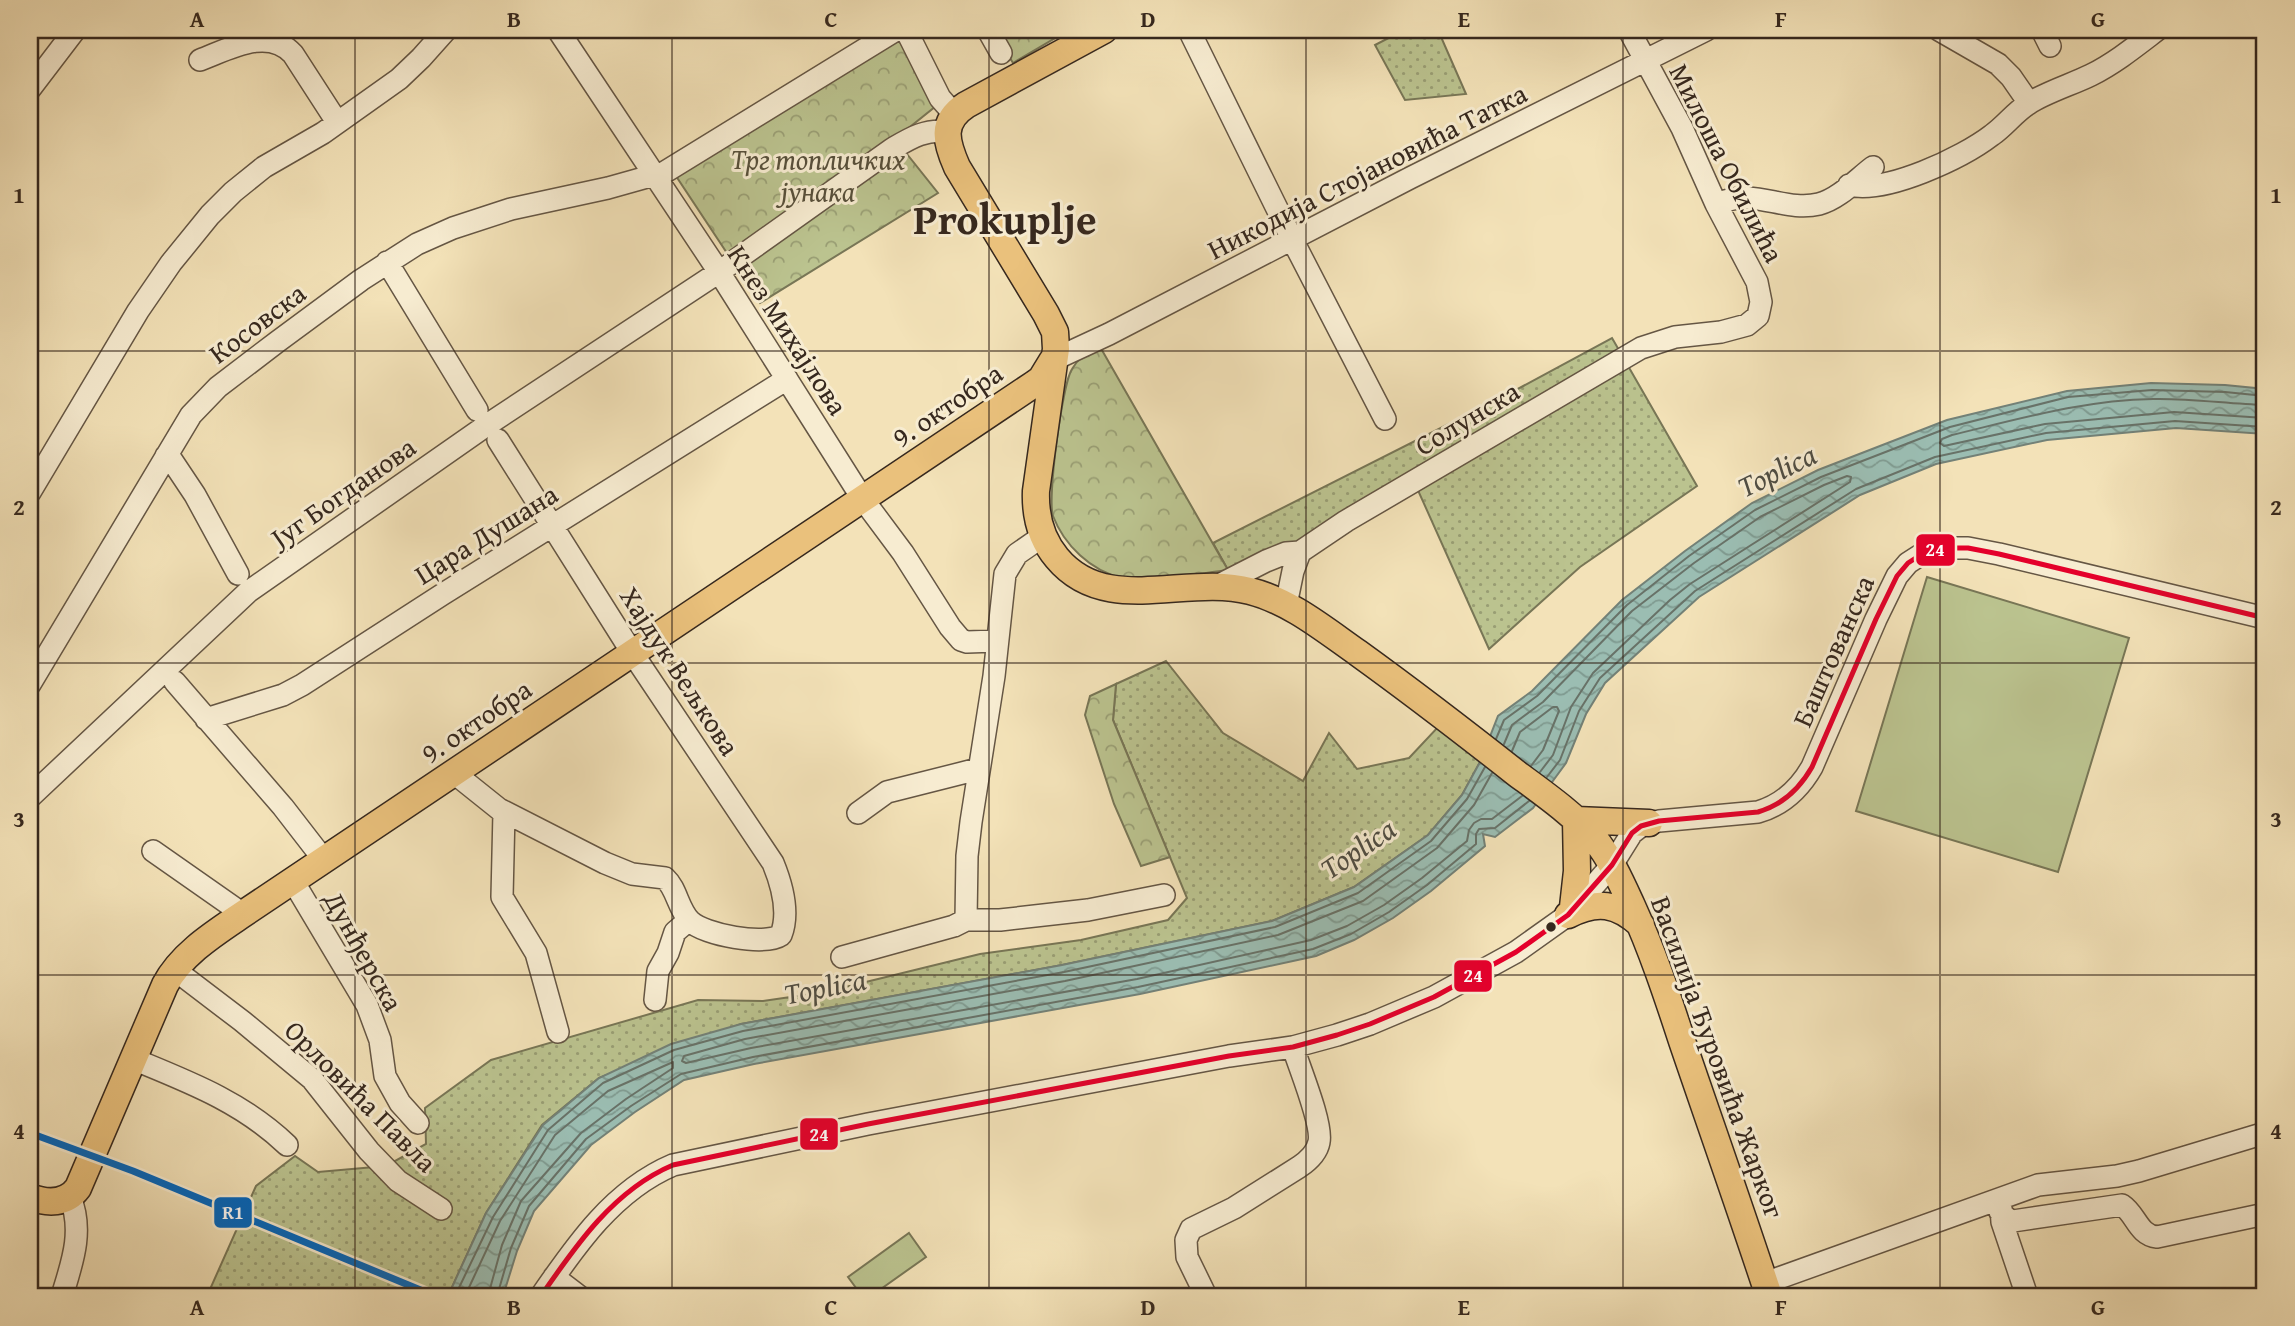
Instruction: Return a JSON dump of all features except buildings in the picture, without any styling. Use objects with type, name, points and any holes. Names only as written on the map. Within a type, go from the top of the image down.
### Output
[{"type":"main road","points":[[951,123],[977,98],[1104,30]]},
{"type":"main road","name":"Василија Ђуровића Жарког","points":[[951,123],[950,150],[957,167],[1052,326],[1056,340],[1035,505],[1043,536],[1058,560],[1083,580],[1106,588],[1131,592],[1219,585],[1251,591],[1286,605],[1431,705],[1593,837],[1612,865],[1641,925],[1665,985],[1767,1290]]},
{"type":"main road","name":"9. октобра","points":[[70,1197],[86,1173],[159,996],[175,970],[195,950],[243,914],[995,411],[1041,379],[1053,360]]},
{"type":"main road","points":[[995,411],[1017,411],[1028,416],[1035,424],[1041,445]]},
{"type":"main road","points":[[1641,925],[1620,910],[1604,905],[1570,911],[1577,871],[1573,818],[1649,823]]},
{"type":"main road","points":[[30,1197],[47,1201],[70,1197]]},
{"type":"street","points":[[30,89],[75,30]]},
{"type":"street","points":[[30,492],[138,311],[197,230],[222,202],[249,178],[317,137],[399,79],[446,30]]},
{"type":"street","name":"Кнез Михајлова","points":[[558,30],[653,176],[719,271],[862,498],[903,553],[957,635],[967,642],[996,641]]},
{"type":"street","points":[[653,176],[677,165],[896,30]]},
{"type":"street","points":[[719,271],[912,137],[951,123],[906,30]]},
{"type":"street","points":[[988,30],[1000,53]]},
{"type":"street","points":[[1189,30],[1385,419]]},
{"type":"street","name":"Милоша Обилића","points":[[1629,30],[1682,128],[1759,290],[1761,307],[1753,322]]},
{"type":"street","name":"Никодија Стојановића Татка","points":[[1053,360],[1706,30]]},
{"type":"street","points":[[1938,30],[1998,64],[2029,103]]},
{"type":"street","points":[[1850,185],[1863,188],[1892,183],[1940,164],[1991,136],[2029,103],[2094,74],[2121,58],[2157,30]]},
{"type":"street","points":[[200,60],[247,36],[278,43],[289,49],[337,122]]},
{"type":"street","points":[[1716,204],[1732,198],[1748,198],[1812,205],[1826,201],[1873,167]]},
{"type":"street","name":"Косовска","points":[[30,684],[191,415],[218,387],[387,262],[436,234],[491,215],[653,176]]},
{"type":"street","points":[[387,262],[477,410]]},
{"type":"street","name":"Југ Богданова","points":[[30,797],[248,592],[487,425],[719,271]]},
{"type":"street","name":"Солунска","points":[[1219,585],[1257,564],[1300,552],[1346,521],[1641,348],[1664,339],[1731,330],[1753,322]]},
{"type":"street","name":"Цара Душана","points":[[206,719],[292,691],[787,379]]},
{"type":"street","name":"Хајдук Вељкова","points":[[498,440],[634,654],[773,863],[782,885],[783,929],[781,935],[774,939],[759,940],[708,932],[689,920]]},
{"type":"street","points":[[166,456],[171,459],[195,495],[238,574]]},
{"type":"street","points":[[966,920],[967,856],[994,676],[1003,585],[1009,564],[1028,545],[1043,536]]},
{"type":"street","name":"Баштованска","points":[[1649,823],[1758,812],[1776,805],[1793,792],[1812,767],[1875,619],[1897,576],[1908,563],[1932,550],[1956,547],[1998,554],[2265,618]]},
{"type":"street","points":[[1286,605],[1293,570],[1300,552]]},
{"type":"street","name":"Дунђерска","points":[[175,682],[294,820],[324,860]]},
{"type":"street","points":[[858,813],[887,792],[978,769]]},
{"type":"street","points":[[454,773],[486,801],[504,812],[620,870],[665,878],[689,920],[675,932],[658,971],[655,1000]]},
{"type":"street","points":[[504,812],[502,897],[538,960],[558,1032]]},
{"type":"street","points":[[541,1296],[595,1224],[626,1193],[647,1177],[681,1162],[1229,1056],[1293,1047],[1370,1024],[1434,997],[1516,952],[1570,911],[1612,865],[1632,833],[1649,823]]},
{"type":"street","points":[[153,851],[243,914]]},
{"type":"street","name":"Дунђерска","points":[[293,881],[367,1005],[380,1040],[386,1076],[400,1103],[418,1123]]},
{"type":"street","points":[[842,957],[954,926],[966,920],[1000,920],[1088,910],[1164,895]]},
{"type":"street","name":"Орловића Павла","points":[[175,970],[312,1079],[369,1152],[398,1181],[441,1209]]},
{"type":"street","points":[[1206,1296],[1188,1257],[1186,1240],[1191,1229],[1234,1208],[1300,1167],[1319,1146],[1319,1128],[1293,1047]]},
{"type":"street","points":[[133,1059],[200,1085],[268,1127],[287,1145]]},
{"type":"street","points":[[1767,1290],[2014,1192],[2038,1185],[2139,1171],[2265,1133]]},
{"type":"street","points":[[2014,1192],[2004,1201],[2000,1212],[2027,1296]]},
{"type":"street","points":[[62,1296],[77,1241],[75,1213],[70,1197]]},
{"type":"street","points":[[2000,1212],[2013,1221],[2122,1205],[2143,1231],[2157,1237],[2265,1214]]},
{"type":"street","points":[[554,1277],[579,1296]]},
{"type":"green space","points":[[993,30],[1066,30],[1067,31],[1013,63]]},
{"type":"green space","points":[[1404,30],[1438,30],[1466,94],[1405,100],[1375,45]]},
{"type":"green space","name":"Трг топличких јунака","points":[[895,35],[941,102],[895,139],[938,193],[760,303],[674,173]]},
{"type":"green space","points":[[1612,338],[1697,486],[1580,567],[1489,649],[1417,488],[1296,545],[1228,570],[1213,543],[1514,391]]},
{"type":"green space","points":[[1099,345],[1228,570],[1159,579],[1122,578],[1089,563],[1071,547],[1058,527],[1053,516],[1052,489],[1064,396],[1072,369],[1084,355]]},
{"type":"green space","points":[[1927,577],[2129,638],[2058,872],[1856,811]]},
{"type":"green space","points":[[1166,661],[1223,733],[1303,781],[1329,733],[1357,769],[1409,758],[1438,727],[1480,762],[1462,795],[1428,835],[1354,887],[1272,921],[1062,965],[741,1024],[599,1078],[542,1125],[486,1213],[448,1296],[207,1296],[256,1186],[295,1156],[318,1172],[386,1166],[426,1144],[425,1108],[491,1060],[698,1000],[763,1001],[825,992],[980,954],[1081,940],[1168,920],[1187,898],[1113,720],[1116,684]]},
{"type":"green space","points":[[1116,684],[1113,720],[1170,857],[1141,866],[1114,804],[1085,715],[1090,696]]},
{"type":"green space","points":[[909,1233],[926,1257],[871,1296],[862,1296],[848,1277]]},
{"type":"water","points":[[2151,383],[2265,389],[2265,434],[2176,428],[2047,440],[1936,464],[1860,495],[1699,597],[1605,683],[1586,714],[1566,763],[1533,808],[1495,837],[1483,834],[1485,846],[1431,891],[1393,918],[1354,940],[1316,956],[1140,994],[754,1064],[684,1080],[591,1145],[534,1211],[517,1251],[503,1296],[448,1296],[486,1213],[543,1125],[599,1078],[671,1044],[741,1024],[1062,965],[1272,921],[1354,887],[1428,835],[1462,795],[1480,762],[1498,716],[1532,691],[1622,600],[1752,503],[1818,470],[1947,420],[2067,391]]},
{"type":"transit line","name":"24","points":[[541,1296],[583,1239],[615,1204],[632,1189],[673,1165],[868,1124],[1229,1056],[1293,1047],[1370,1024],[1434,997],[1516,952],[1568,915],[1612,865],[1632,833],[1641,826],[1659,821],[1758,812],[1790,795],[1812,767],[1897,576],[1908,563],[1922,554],[1941,548],[1968,548],[2265,618]]},
{"type":"transit line","name":"R1","points":[[30,1133],[133,1171],[435,1296]]},
{"type":"district","name":"Prokuplje","points":[[1005,219]]},
{"type":"water label","name":"Toplica","points":[[1777,471]]},
{"type":"water label","name":"Toplica","points":[[1358,849]]},
{"type":"water label","name":"Toplica","points":[[825,987]]}]
